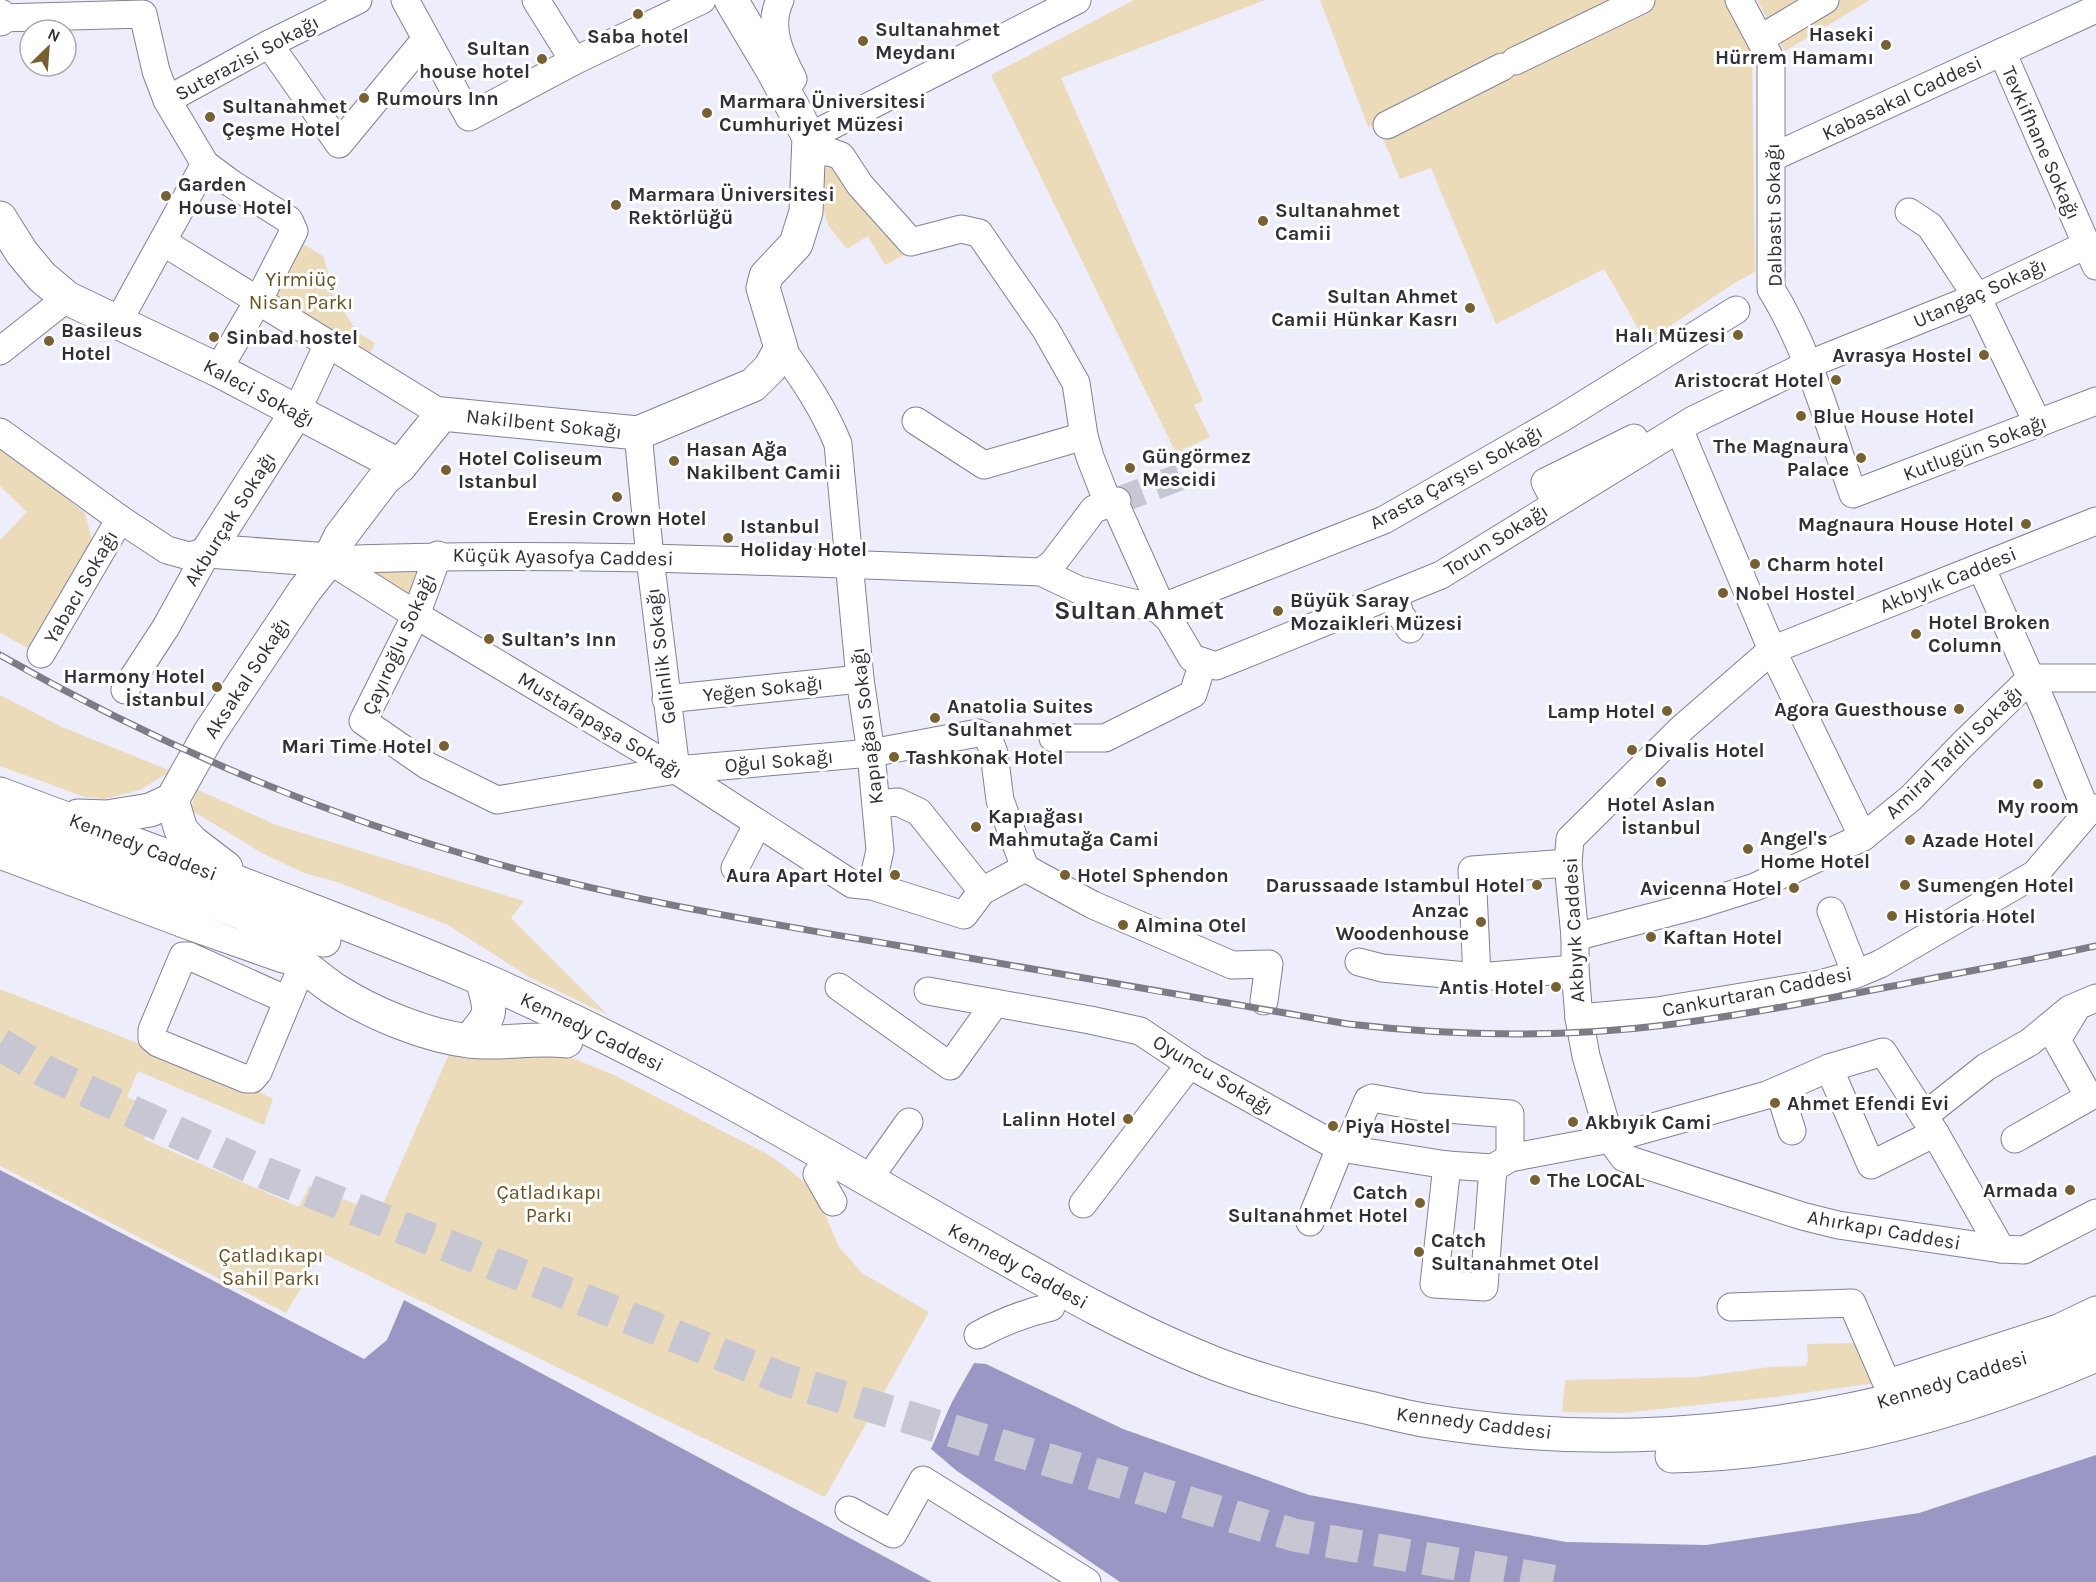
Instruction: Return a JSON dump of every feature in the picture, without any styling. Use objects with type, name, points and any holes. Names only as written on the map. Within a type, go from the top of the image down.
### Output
[{"type":"main road","points":[[731,0],[813,142],[806,212],[796,244],[765,276],[764,288],[781,348]]},
{"type":"main road","name":"Kaleci Sokağı","points":[[1,220],[22,253],[42,277],[67,298],[218,370],[400,466]]},
{"type":"main road","name":"Nakilbent Sokağı","points":[[441,414],[638,434],[753,385],[770,368],[781,348]]},
{"type":"main road","name":"Akburçak Sokağı","points":[[208,552],[296,413]]},
{"type":"main road","name":"Aksakal Sokağı","points":[[172,800],[209,734],[305,590],[329,560],[340,537],[384,479],[400,466],[441,414]]},
{"type":"main road","name":"Küçük Ayasofya Caddesi","points":[[208,552],[329,560]]},
{"type":"main road","points":[[252,554],[305,590]]},
{"type":"main road","name":"Kennedy Caddesi","points":[[0,794],[393,942],[486,993],[566,1041],[718,1118],[1108,1338],[1168,1365],[1228,1388],[1344,1424],[1409,1437],[1517,1452],[1627,1457],[1743,1453],[1813,1443],[1895,1425],[1952,1409],[2040,1379],[2096,1355]]},
{"type":"main road","points":[[59,816],[107,817],[150,810],[172,800],[181,830],[192,842],[231,872],[316,914]]},
{"type":"main road","name":"Kennedy Caddesi","points":[[0,826],[108,867],[368,957],[486,993],[587,1029],[700,1086],[1103,1313],[1217,1364],[1312,1394],[1419,1419],[1528,1432],[1649,1436],[1744,1428],[1797,1420],[1891,1391],[1942,1388],[2016,1364],[2096,1329]]},
{"type":"main road","points":[[239,911],[332,988],[424,1032],[470,1041],[504,1043],[552,1039],[566,1041]]},
{"type":"main road","points":[[470,1041],[487,1019],[486,993]]},
{"type":"main road","points":[[1813,1443],[1841,1428],[1890,1412],[1894,1406],[1891,1391]]},
{"type":"street","name":"Suterazisi Sokağı","points":[[167,100],[269,44],[358,0]]},
{"type":"street","points":[[405,0],[469,117],[574,61],[702,0]]},
{"type":"street","points":[[536,0],[574,61]]},
{"type":"street","points":[[780,0],[775,10],[774,24],[778,51],[818,152],[830,152],[842,156],[860,185],[911,242],[962,229],[979,233],[1046,330],[1076,383],[1089,457],[1117,508],[1160,608],[1192,658],[1203,662],[1193,694],[1105,738],[1053,738]]},
{"type":"street","points":[[813,142],[1077,0]]},
{"type":"street","points":[[1387,125],[1641,0]]},
{"type":"street","name":"Dalbastı Sokağı","points":[[1739,0],[1771,60],[1773,158],[1771,289],[1784,309],[1813,368],[1853,494]]},
{"type":"street","points":[[1760,39],[1825,0]]},
{"type":"street","points":[[0,18],[138,7],[156,71],[167,100],[205,164],[289,220],[294,231],[258,301],[218,370]]},
{"type":"street","name":"Kabasakal Caddesi","points":[[1773,158],[2096,9]]},
{"type":"street","points":[[269,44],[339,144],[425,40]]},
{"type":"street","name":"Tevkifhane Sokağı","points":[[2002,52],[2091,256]]},
{"type":"street","points":[[118,322],[205,164]]},
{"type":"street","points":[[1909,212],[1930,226],[1977,297],[2038,424]]},
{"type":"street","points":[[163,242],[441,414]]},
{"type":"street","name":"Utangaç Sokağı","points":[[1813,368],[1977,297],[2091,256]]},
{"type":"street","points":[[0,351],[67,298]]},
{"type":"street","name":"Arasta Çarşısı Sokağı","points":[[1160,608],[1384,520],[1562,418],[1736,310]]},
{"type":"street","name":"Akburçak Sokağı","points":[[296,413],[328,345]]},
{"type":"street","name":"Kapıağası Sokağı","points":[[781,348],[829,422],[838,444],[860,679],[871,753],[880,850],[872,885]]},
{"type":"street","name":"Torun Sokağı","points":[[1203,662],[1216,666],[1442,575],[1693,420],[1813,368]]},
{"type":"street","name":"Kutlugün Sokağı","points":[[1853,494],[2096,401]]},
{"type":"street","points":[[916,421],[984,465],[1084,436]]},
{"type":"street","points":[[1678,429],[1773,650],[1863,837]]},
{"type":"street","name":"Küçük Ayasofya Caddesi","points":[[0,432],[120,519],[167,550],[189,556],[208,552]]},
{"type":"street","name":"Gelinlik Sokağı","points":[[638,434],[650,558],[676,770]]},
{"type":"street","points":[[1041,572],[1053,563],[1094,509],[1113,502]]},
{"type":"street","name":"Yabacı Sokağı","points":[[41,654],[120,519]]},
{"type":"street","name":"Akbıyık Caddesi","points":[[1610,1139],[1586,1056],[1579,1018],[1568,863],[1570,838],[1680,730],[1773,650],[2096,521]]},
{"type":"street","name":"Akburçak Sokağı","points":[[124,690],[166,627],[208,552]]},
{"type":"street","name":"Küçük Ayasofya Caddesi","points":[[329,560],[438,555],[650,558],[1041,572],[1079,590],[1160,608]]},
{"type":"street","name":"Çayıroğlu Sokağı","points":[[438,555],[416,615],[363,721],[428,766],[497,800],[676,770]]},
{"type":"street","name":"Mustafapaşa Sokağı","points":[[329,560],[416,615],[676,770],[852,884],[872,885],[964,915],[982,891]]},
{"type":"street","points":[[1982,567],[2091,811]]},
{"type":"street","points":[[2031,678],[2096,678]]},
{"type":"street","name":"Amiral Tafdil Sokağı","points":[[1575,937],[1698,905],[1755,887],[1863,837],[1911,798],[2031,678]]},
{"type":"street","name":"Yeğen Sokağı","points":[[666,699],[860,679]]},
{"type":"street","name":"Oğul Sokağı","points":[[676,770],[871,753],[978,733],[988,737],[994,753],[1000,800],[1025,868]]},
{"type":"street","points":[[876,804],[898,802],[919,812],[982,891],[1025,868],[1093,906],[1232,965],[1269,964],[1264,1001]]},
{"type":"street","name":"Cankurtaran Caddesi","points":[[1579,1018],[1657,1011],[1820,984],[1856,974],[1880,964],[2035,874],[2091,811]]},
{"type":"street","points":[[735,868],[758,824]]},
{"type":"street","points":[[0,855],[283,960],[303,964],[258,1072],[252,1079],[246,1079],[158,1044],[152,1038],[152,1030],[183,956],[189,956],[287,1000]]},
{"type":"street","points":[[1477,977],[1472,870],[1568,863]]},
{"type":"street","points":[[1093,906],[1110,937]]},
{"type":"street","points":[[1831,911],[1856,974]]},
{"type":"street","points":[[1359,962],[1382,968],[1477,977],[1575,969]]},
{"type":"street","points":[[839,987],[950,1066],[995,1003]]},
{"type":"street","name":"Oyuncu Sokağı","points":[[928,991],[1140,1031],[1190,1064],[1343,1148],[1447,1164],[1502,1163],[1610,1139],[1767,1095],[1829,1068],[1883,1052],[1930,1124]]},
{"type":"street","points":[[1829,1068],[1871,1166],[1930,1124],[1986,1067],[2030,1042],[2070,1009],[2087,1002]]},
{"type":"street","points":[[2015,1139],[2089,1097],[2057,1040],[2087,1002]]},
{"type":"street","points":[[1083,1204],[1190,1064]]},
{"type":"street","points":[[1779,1090],[1792,1131]]},
{"type":"street","points":[[1310,1222],[1343,1148],[1368,1100],[1372,1098],[1422,1107],[1510,1114],[1484,1287],[1434,1284],[1447,1164]]},
{"type":"street","points":[[879,1164],[909,1122]]},
{"type":"street","points":[[1930,1124],[2001,1249]]},
{"type":"street","name":"Ahırkapı Caddesi","points":[[1610,1139],[1624,1158],[1802,1216],[1838,1225],[2001,1249],[2024,1250],[2096,1213]]},
{"type":"street","points":[[817,1174],[832,1202]]},
{"type":"street","points":[[1731,1307],[1852,1303],[1891,1391],[2058,1328],[2096,1311]]},
{"type":"street","points":[[978,1335],[1003,1321],[1027,1312],[1051,1307]]},
{"type":"street","points":[[849,1510],[893,1534],[923,1479],[1087,1582]]},
{"type":"green space","points":[[1134,0],[1265,0],[1061,78],[1203,401],[1194,405],[1210,437],[1176,453],[991,75]]},
{"type":"green space","points":[[1320,0],[1725,0],[1752,52],[1755,272],[1736,282],[1646,342],[1604,269],[1496,324],[1431,168],[1400,179],[1377,124],[1368,127]]},
{"type":"green space","points":[[1757,0],[1870,0],[1785,51]]},
{"type":"green space","points":[[837,162],[909,252],[885,265],[868,236],[847,249],[828,225],[823,209],[824,167]]},
{"type":"green space","name":"Yirmiüç Nisan Parkı","points":[[297,240],[323,256],[330,279],[325,281],[357,332],[375,343],[366,362],[266,299]]},
{"type":"green space","points":[[0,446],[85,513],[92,540],[30,649],[0,633],[0,540],[27,512],[0,486]]},
{"type":"green space","points":[[361,571],[423,571],[412,602]]},
{"type":"green space","points":[[0,695],[62,727],[171,771],[140,790],[105,799],[85,797],[0,766]]},
{"type":"green space","points":[[196,789],[276,825],[524,901],[511,918],[608,1015],[529,977],[448,925],[337,882],[304,873],[262,853],[191,810]]},
{"type":"green space","name":"Çatladıkapı Parkı","points":[[0,989],[247,1086],[273,1099],[264,1125],[138,1071],[127,1097],[155,1109],[144,1139],[299,1207],[309,1186],[379,1213],[449,1054],[467,1059],[559,1053],[612,1074],[771,1156],[814,1189],[839,1247],[862,1273],[929,1312],[825,1497],[322,1253],[286,1313],[0,1166]]},
{"type":"green space","points":[[1858,1343],[1876,1383],[1774,1397],[1622,1413],[1562,1412],[1565,1380],[1698,1377],[1770,1367],[1805,1366],[1808,1361],[1807,1344]]},
{"type":"shaded area","points":[[0,1170],[364,1359],[387,1340],[404,1300],[932,1582],[0,1582]]},
{"type":"shaded area","points":[[974,1363],[986,1364],[1123,1429],[1309,1495],[1566,1542],[1706,1545],[1919,1513],[2096,1455],[2096,1582],[1120,1582],[957,1471],[931,1449],[952,1402]]},
{"type":"tunnel","points":[[1117,501],[1180,477]]},
{"type":"tunnel","points":[[0,1044],[46,1072],[262,1172],[783,1379],[1294,1535],[1557,1582]]},
{"type":"railway","points":[[0,655],[117,717],[237,773],[361,821],[537,875],[690,909],[793,928],[1348,1024],[1427,1031],[1507,1034],[1587,1032],[1666,1025],[1785,1006],[2096,946]]},
{"type":"place","name":"Saba hotel","points":[[638,14]]},
{"type":"place","name":"Sultanahmet Meydanı","points":[[863,41]]},
{"type":"place","name":"Haseki Hürrem Hamamı","points":[[1886,45]]},
{"type":"place","name":"Sultan house hotel","points":[[542,59]]},
{"type":"place","name":"Rumours Inn","points":[[364,98]]},
{"type":"place","name":"Marmara Üniversitesi Cumhuriyet Müzesi","points":[[707,113]]},
{"type":"place","name":"Sultanahmet Çeşme Hotel","points":[[210,117]]},
{"type":"place","name":"Garden House Hotel","points":[[166,196]]},
{"type":"place","name":"Marmara Üniversitesi Rektörlüğü","points":[[616,205]]},
{"type":"place","name":"Sultanahmet Camii","points":[[1263,221]]},
{"type":"place","name":"Sultan Ahmet Camii Hünkar Kasrı","points":[[1470,308]]},
{"type":"place","name":"Halı Müzesi","points":[[1738,335]]},
{"type":"place","name":"Sinbad hostel","points":[[214,337]]},
{"type":"place","name":"Basileus Hotel","points":[[49,341]]},
{"type":"place","name":"Avrasya Hostel","points":[[1984,355]]},
{"type":"place","name":"Aristocrat Hotel","points":[[1836,380]]},
{"type":"place","name":"Blue House Hotel","points":[[1801,416]]},
{"type":"place","name":"The Magnaura Palace","points":[[1861,458]]},
{"type":"place","name":"Hasan Ağa Nakilbent Camii","points":[[674,461]]},
{"type":"place","name":"Güngörmez Mescidi","points":[[1130,468]]},
{"type":"place","name":"Hotel Coliseum Istanbul","points":[[446,470]]},
{"type":"place","name":"Eresin Crown Hotel","points":[[617,497]]},
{"type":"place","name":"Magnaura House Hotel","points":[[2026,524]]},
{"type":"place","name":"Istanbul Holiday Hotel","points":[[728,538]]},
{"type":"place","name":"Charm hotel","points":[[1755,564]]},
{"type":"place","name":"Nobel Hostel","points":[[1723,593]]},
{"type":"place","name":"Büyük Saray Mozaikleri Müzesi","points":[[1278,611]]},
{"type":"place","name":"Hotel Broken Column","points":[[1916,634]]},
{"type":"place","name":"Sultan’s Inn","points":[[489,639]]},
{"type":"place","name":"Harmony Hotel İstanbul","points":[[217,687]]},
{"type":"place","name":"Agora Guesthouse","points":[[1959,709]]},
{"type":"place","name":"Lamp Hotel","points":[[1667,711]]},
{"type":"place","name":"Anatolia Suites Sultanahmet","points":[[935,718]]},
{"type":"place","name":"Mari Time Hotel","points":[[444,746]]},
{"type":"place","name":"Divalis Hotel","points":[[1632,750]]},
{"type":"place","name":"Tashkonak Hotel","points":[[894,757]]},
{"type":"place","name":"Hotel Aslan İstanbul","points":[[1661,782]]},
{"type":"place","name":"My room","points":[[2038,784]]},
{"type":"place","name":"Kapıağası Mahmutağa Cami","points":[[976,827]]},
{"type":"place","name":"Azade Hotel","points":[[1910,840]]},
{"type":"place","name":"Angel's Home Hotel","points":[[1748,849]]},
{"type":"place","name":"Aura Apart Hotel","points":[[895,875]]},
{"type":"place","name":"Hotel Sphendon","points":[[1065,875]]},
{"type":"place","name":"Darussaade Istambul Hotel","points":[[1537,885]]},
{"type":"place","name":"Sumengen Hotel","points":[[1905,885]]},
{"type":"place","name":"Avicenna Hotel","points":[[1794,888]]},
{"type":"place","name":"Historia Hotel","points":[[1892,916]]},
{"type":"place","name":"Anzac Woodenhouse","points":[[1481,922]]},
{"type":"place","name":"Almina Otel","points":[[1123,925]]},
{"type":"place","name":"Kaftan Hotel","points":[[1651,937]]},
{"type":"place","name":"Antis Hotel","points":[[1556,987]]},
{"type":"place","name":"Ahmet Efendi Evi","points":[[1775,1103]]},
{"type":"place","name":"Lalinn Hotel","points":[[1128,1119]]},
{"type":"place","name":"Akbıyık Cami","points":[[1573,1122]]},
{"type":"place","name":"Piya Hostel","points":[[1333,1126]]},
{"type":"place","name":"The LOCAL","points":[[1535,1180]]},
{"type":"place","name":"Armada","points":[[2070,1190]]},
{"type":"place","name":"Catch Sultanahmet Hotel","points":[[1420,1203]]},
{"type":"place","name":"Catch Sultanahmet Otel","points":[[1419,1252]]},
{"type":"district","name":"Sultan Ahmet","points":[[1139,610]]},
{"type":"park label","name":"Çatladıkapı Sahil Parkı","points":[[271,1266]]}]
